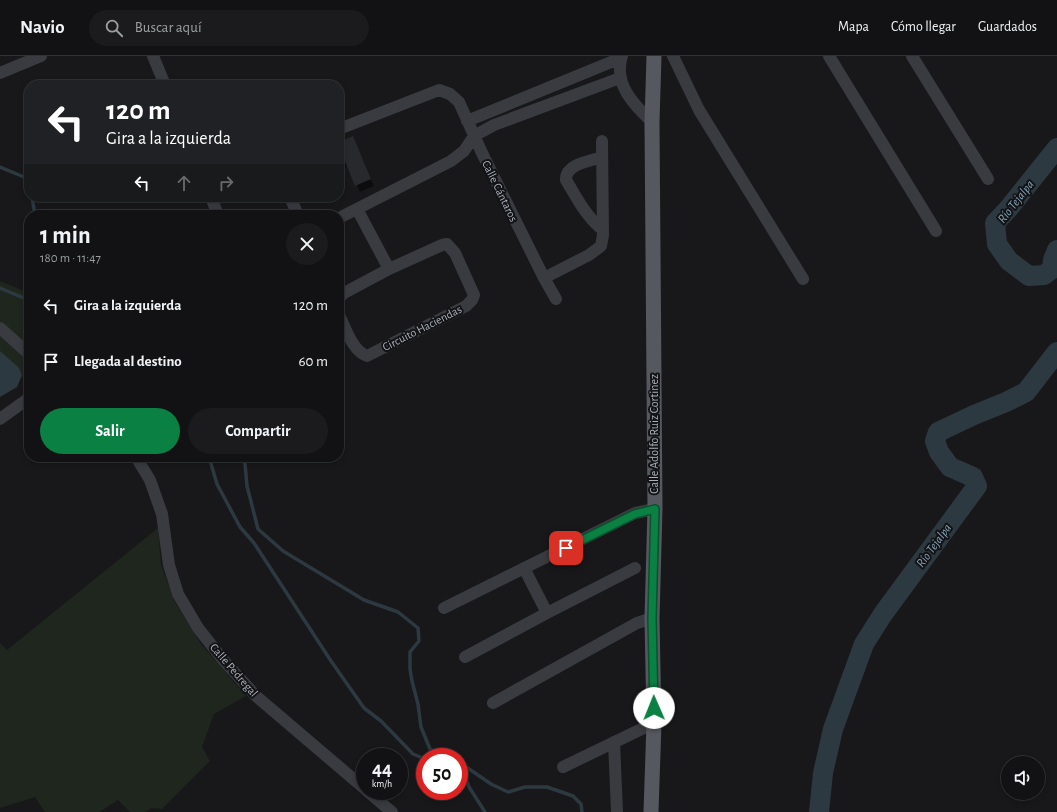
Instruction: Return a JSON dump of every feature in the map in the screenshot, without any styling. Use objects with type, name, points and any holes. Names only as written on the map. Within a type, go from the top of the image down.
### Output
[{"type":"main road","name":"Calle Adolfo Ruiz Cortinez","points":[[651,812],[654,723],[652,618],[655,509],[652,122],[654,56]]},
{"type":"street","points":[[0,73],[41,56]]},
{"type":"street","points":[[152,56],[163,80]]},
{"type":"street","points":[[673,56],[699,110],[803,279]]},
{"type":"street","points":[[829,56],[936,231]]},
{"type":"street","points":[[912,56],[988,179]]},
{"type":"street","points":[[468,121],[621,57],[620,78],[626,93],[638,109],[652,122]]},
{"type":"street","points":[[344,216],[451,162],[464,151],[474,136],[510,118],[620,78]]},
{"type":"street","name":"Calle Cántaros","points":[[344,127],[439,90],[450,94],[459,102],[474,136],[544,278],[556,299]]},
{"type":"street","points":[[544,278],[589,255],[601,246],[603,240],[602,141]]},
{"type":"street","points":[[602,157],[573,167],[568,171],[566,180],[594,223],[603,230]]},
{"type":"street","points":[[357,209],[389,269]]},
{"type":"street","name":"Circuito Haciendas","points":[[344,293],[389,269],[442,244],[447,244],[455,253],[474,295],[469,304],[466,306],[367,356],[361,354],[357,350],[344,325]]},
{"type":"street","points":[[0,328],[24,350]]},
{"type":"street","points":[[0,419],[24,402]]},
{"type":"street","name":"Calle Pedregal","points":[[139,462],[150,480],[162,514],[169,565],[178,594],[198,628],[224,661],[256,696],[356,781]]},
{"type":"street","points":[[444,608],[635,514],[655,509]]},
{"type":"street","points":[[524,568],[547,613]]},
{"type":"street","points":[[465,657],[635,568]]},
{"type":"street","points":[[492,703],[637,623],[652,618]]},
{"type":"street","points":[[563,767],[654,723]]},
{"type":"street","points":[[614,742],[617,812]]},
{"type":"street","points":[[378,800],[392,812]]},
{"type":"shaded area","points":[[0,281],[24,291],[24,376],[0,394]]},
{"type":"shaded area","points":[[0,351],[19,368],[22,375],[17,387],[0,397]]},
{"type":"shaded area","points":[[158,528],[161,565],[175,602],[201,644],[246,696],[214,714],[202,747],[210,761],[162,809],[151,808],[145,812],[130,812],[118,800],[99,812],[45,812],[35,797],[0,808],[0,643],[7,650]]},
{"type":"building","points":[[353,136],[371,179],[355,186],[344,159],[344,140]]},
{"type":"waterway","name":"Río Tejalpa","points":[[1057,148],[1009,208],[995,223],[997,244],[1009,261],[1029,276],[1044,275],[1052,269],[1053,260],[1057,250]]},
{"type":"waterway","points":[[0,167],[24,177]]},
{"type":"waterway","points":[[33,202],[34,210]]},
{"type":"waterway","points":[[0,288],[24,298]]},
{"type":"waterway","name":"Río Tejalpa","points":[[819,812],[823,773],[833,729],[864,644],[883,614],[977,486],[973,477],[950,467],[939,452],[935,441],[938,432],[1026,392],[1057,352]]},
{"type":"waterway","points":[[210,462],[217,484],[240,527],[254,543],[331,661],[364,708],[381,721],[413,754],[416,755]]},
{"type":"waterway","points":[[244,462],[247,486],[258,529],[283,551],[364,600],[398,612],[418,628],[419,641],[410,652],[410,669],[418,704],[421,727],[430,748]]},
{"type":"waterway","points":[[468,768],[491,784],[508,792],[525,787],[547,787],[573,796],[581,804],[582,812]]},
{"type":"waterway","points":[[468,784],[485,812]]},
{"type":"route","points":[[566,548],[635,514],[655,509],[652,618],[654,708]]}]
